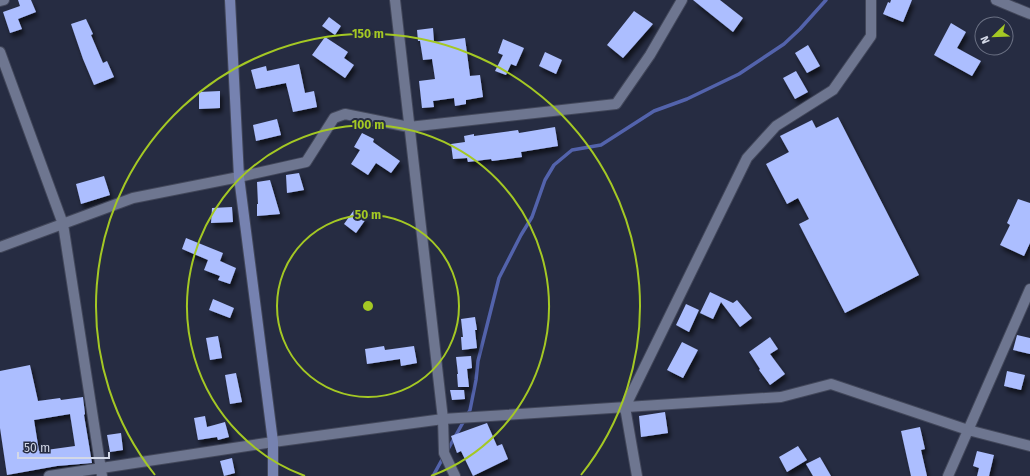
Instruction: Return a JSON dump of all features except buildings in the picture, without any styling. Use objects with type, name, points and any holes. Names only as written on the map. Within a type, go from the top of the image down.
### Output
[{"type":"street","points":[[0,1],[4,0]]},
{"type":"street","points":[[230,0],[240,177],[273,442],[273,476]]},
{"type":"street","points":[[395,0],[443,419],[444,453],[455,476]]},
{"type":"street","points":[[0,247],[133,198],[240,177],[306,162],[334,118],[345,114],[409,127],[616,104],[650,55],[682,0]]},
{"type":"street","points":[[637,476],[625,407],[747,158],[776,126],[833,90],[871,36],[871,0]]},
{"type":"street","points":[[996,0],[1030,14]]},
{"type":"street","points":[[0,52],[63,224],[101,472]]},
{"type":"street","points":[[948,476],[1030,289]]},
{"type":"street","points":[[49,476],[101,472],[273,442],[443,419],[781,397],[831,384],[968,430],[1030,446]]},
{"type":"waterway","points":[[447,451],[470,410],[478,361],[499,278],[532,217],[545,180],[554,165],[572,150],[601,145],[654,111],[687,99],[739,74],[784,44],[800,29],[826,0]]},
{"type":"waterway","points":[[433,476],[444,456]]}]
